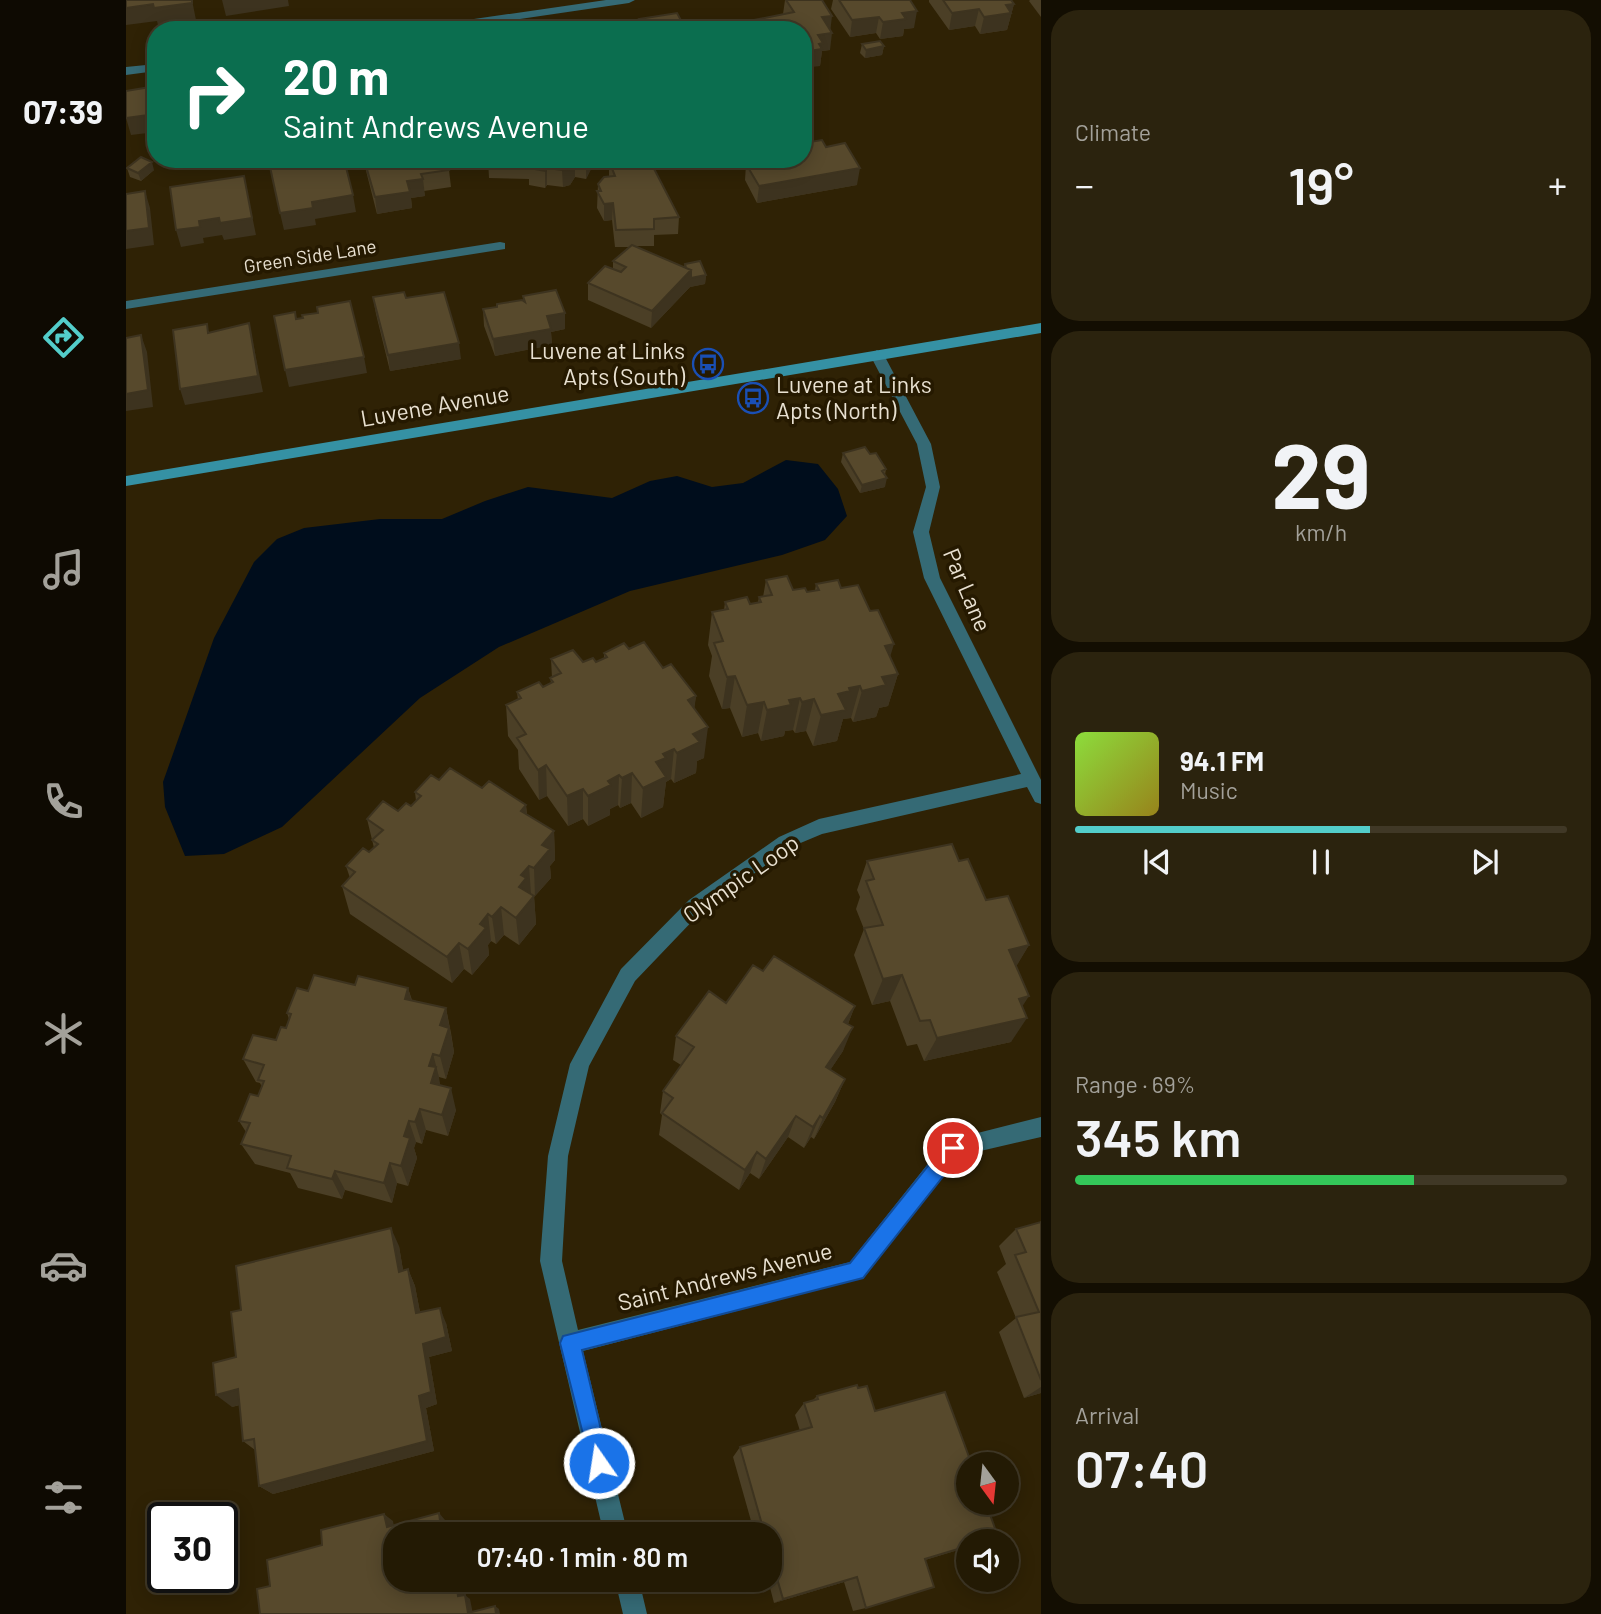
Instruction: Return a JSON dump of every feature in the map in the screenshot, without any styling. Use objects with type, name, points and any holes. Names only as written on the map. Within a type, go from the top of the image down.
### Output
[{"type":"street","points":[[482,21],[629,0]]},
{"type":"street","points":[[126,71],[147,68]]},
{"type":"street","name":"Green Side Lane","points":[[126,305],[500,246]]},
{"type":"street","name":"Luvene Avenue","points":[[126,481],[1041,328]]},
{"type":"street","name":"Par Lane","points":[[877,355],[925,444],[933,487],[920,532],[932,578],[1041,797]]},
{"type":"street","name":"Olympic Loop","points":[[613,1522],[551,1261],[558,1156],[580,1064],[628,975],[695,906],[785,842],[819,827],[1032,779]]},
{"type":"street","name":"Saint Andrews Avenue","points":[[570,1343],[856,1271],[953,1148],[1041,1127]]},
{"type":"street","points":[[630,1592],[635,1614]]},
{"type":"water","points":[[786,460],[818,464],[838,489],[847,516],[825,540],[782,555],[630,591],[499,647],[420,698],[282,827],[224,854],[185,856],[165,807],[163,782],[214,638],[254,562],[277,539],[304,528],[380,519],[442,519],[528,487],[612,498],[650,481],[677,476],[712,487],[743,483]]},
{"type":"building","points":[[126,0],[192,0],[192,3],[154,8],[153,4],[126,8]]},
{"type":"building","points":[[786,0],[822,0],[832,16],[822,17],[832,33],[818,35],[823,43],[819,44],[822,49],[812,51],[812,21],[749,21],[794,12]]},
{"type":"building","points":[[839,0],[910,0],[917,11],[902,13],[906,19],[883,22],[879,17],[852,20]]},
{"type":"building","points":[[943,0],[1011,0],[1014,4],[1006,5],[1011,13],[984,17],[979,9],[952,13]]},
{"type":"building","points":[[677,13],[681,21],[640,21],[639,19]]},
{"type":"building","points":[[880,41],[884,46],[866,50],[862,44]]},
{"type":"building","points":[[147,88],[147,115],[126,118],[126,91]]},
{"type":"building","points":[[822,140],[826,147],[845,143],[860,168],[759,186],[748,168],[812,168],[812,142]]},
{"type":"building","points":[[141,157],[147,160],[147,166],[138,173],[127,168]]},
{"type":"building","points":[[270,168],[346,168],[353,195],[312,202],[313,208],[280,213]]},
{"type":"building","points":[[367,168],[448,168],[449,170],[421,174],[423,179],[407,181],[410,192],[375,197]]},
{"type":"building","points":[[612,168],[654,168],[679,217],[654,219],[654,229],[616,230],[613,203],[604,204],[597,191],[601,191],[598,184],[604,177],[615,176]]},
{"type":"building","points":[[244,176],[252,218],[220,223],[219,218],[199,221],[200,227],[176,230],[170,187]]},
{"type":"building","points":[[145,191],[149,228],[126,231],[126,194]]},
{"type":"building","points":[[632,245],[691,270],[652,311],[588,283],[605,266],[621,272],[626,267],[613,261]]},
{"type":"building","points":[[700,261],[706,275],[691,278],[691,270],[686,268],[685,264]]},
{"type":"building","points":[[556,290],[565,313],[547,316],[551,329],[493,339],[483,309],[497,307],[497,304],[522,300],[525,302],[523,296]]},
{"type":"building","points":[[404,292],[406,298],[444,292],[459,343],[388,355],[373,297]]},
{"type":"building","points":[[350,301],[364,357],[285,370],[274,316],[295,312],[296,319],[303,318],[302,315],[318,313],[317,307]]},
{"type":"building","points":[[249,323],[258,376],[180,389],[173,330],[207,324],[208,333]]},
{"type":"building","points":[[141,335],[148,390],[126,394],[126,338]]},
{"type":"building","points":[[865,447],[870,454],[876,453],[886,469],[882,471],[887,478],[862,485],[843,453]]},
{"type":"building","points":[[787,576],[793,590],[805,588],[807,592],[819,590],[816,584],[838,580],[841,588],[858,585],[870,611],[878,610],[894,644],[885,646],[898,674],[882,677],[886,685],[862,691],[860,686],[849,688],[850,691],[838,694],[846,710],[821,715],[814,699],[802,702],[800,698],[789,700],[791,705],[767,710],[764,702],[747,705],[735,676],[727,677],[714,643],[723,641],[712,612],[728,609],[725,602],[747,597],[750,604],[761,602],[759,597],[772,595],[766,580]]},
{"type":"building","points":[[644,642],[663,668],[671,664],[696,696],[688,700],[708,727],[693,734],[700,742],[677,753],[674,749],[663,754],[666,758],[656,762],[666,777],[643,788],[632,773],[622,778],[619,775],[608,781],[611,785],[588,796],[583,789],[567,796],[546,765],[538,770],[517,738],[526,734],[506,705],[521,698],[517,692],[539,682],[543,687],[553,682],[550,678],[561,673],[551,659],[573,650],[583,662],[593,658],[596,662],[607,657],[604,653],[624,643],[629,649]]},
{"type":"building","points":[[450,768],[482,788],[489,781],[526,805],[521,811],[554,831],[542,845],[550,849],[534,868],[529,866],[521,875],[526,878],[519,887],[534,896],[516,918],[501,907],[492,917],[488,914],[480,924],[486,928],[468,949],[459,943],[447,957],[342,886],[355,872],[346,866],[363,848],[369,852],[378,844],[372,840],[383,830],[367,819],[383,801],[398,811],[406,803],[411,806],[421,796],[415,792],[431,775],[439,780]]},
{"type":"building","points":[[952,844],[959,861],[968,859],[986,900],[1008,896],[1029,945],[1009,950],[1029,996],[1019,999],[1027,1018],[937,1038],[930,1020],[920,1021],[902,975],[883,979],[864,928],[883,925],[866,881],[874,879],[867,861]]},
{"type":"building","points":[[774,956],[855,1006],[844,1022],[853,1027],[826,1067],[845,1079],[823,1118],[820,1116],[813,1127],[796,1116],[766,1159],[757,1152],[745,1170],[662,1113],[673,1098],[663,1091],[694,1047],[676,1036],[709,991],[726,1003],[753,965],[763,971]]},
{"type":"building","points":[[314,975],[355,985],[358,976],[408,988],[405,999],[446,1008],[440,1025],[449,1028],[440,1056],[433,1054],[429,1066],[436,1067],[431,1083],[451,1088],[442,1115],[420,1109],[415,1122],[409,1121],[404,1136],[410,1138],[401,1166],[390,1163],[384,1183],[335,1171],[332,1179],[287,1168],[291,1156],[241,1144],[250,1123],[239,1121],[250,1094],[258,1096],[264,1081],[258,1080],[264,1065],[243,1059],[253,1035],[276,1040],[281,1027],[286,1028],[291,1014],[287,1013],[297,988],[308,991]]},
{"type":"building","points":[[1041,1222],[1041,1380],[1016,1317],[1039,1312],[1015,1255],[1026,1252],[1016,1229]]},
{"type":"building","points":[[391,1228],[399,1272],[408,1269],[416,1313],[440,1308],[446,1337],[423,1344],[431,1392],[419,1396],[427,1441],[259,1486],[254,1439],[243,1441],[238,1389],[216,1395],[213,1363],[236,1357],[231,1312],[241,1310],[236,1266]]},
{"type":"building","points":[[857,1385],[858,1388],[867,1386],[875,1411],[945,1392],[967,1452],[956,1452],[956,1516],[991,1516],[995,1529],[956,1529],[956,1550],[925,1559],[934,1587],[866,1608],[857,1577],[783,1599],[782,1522],[761,1522],[740,1447],[812,1427],[804,1403],[818,1399],[817,1396]]},
{"type":"building","points":[[439,1513],[440,1522],[406,1522]]},
{"type":"building","points":[[384,1514],[383,1592],[458,1592],[458,1596],[465,1595],[468,1613],[495,1606],[496,1614],[260,1614],[257,1589],[270,1586],[267,1560],[322,1545],[321,1530]]},
{"type":"place","name":"Luvene at Links Apts (South)","points":[[708,364]]},
{"type":"place","name":"Luvene at Links Apts (North)","points":[[753,398]]},
{"type":"route","points":[[599,1463],[570,1343],[856,1271],[953,1148]]}]
